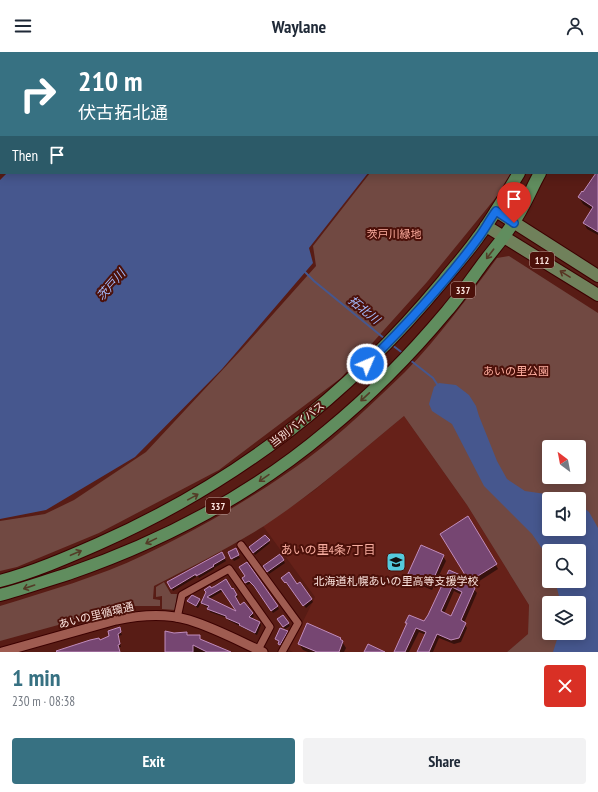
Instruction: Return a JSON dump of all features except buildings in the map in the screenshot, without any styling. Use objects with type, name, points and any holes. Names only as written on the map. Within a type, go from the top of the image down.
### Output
[{"type":"highway","name":"当別バイパス","points":[[0,581],[45,566],[128,531],[199,493],[253,458],[315,412],[358,373],[389,342],[428,299],[480,236],[518,174]]},
{"type":"highway","name":"337","points":[[0,595],[17,591],[91,566],[134,549],[206,514],[261,480],[328,431],[406,357],[449,309],[514,223],[539,174]]},
{"type":"main road","name":"112","points":[[496,211],[598,276]]},
{"type":"main road","name":"112","points":[[486,226],[598,295]]},
{"type":"street","points":[[241,546],[298,623],[282,652]]},
{"type":"street","points":[[177,618],[182,595],[229,570],[270,627],[261,651]]},
{"type":"street","name":"あいの里循環通","points":[[2,652],[135,616],[153,616],[189,620],[261,651]]},
{"type":"shaded area","name":"北海道札幌あいの里高等支援学校","points":[[404,416],[467,505],[529,605],[528,634],[507,652],[293,652],[289,650],[315,597],[263,526],[315,490]]},
{"type":"green space","name":"茨戸川緑地","points":[[369,174],[510,174],[502,190],[427,282],[341,378],[219,470],[99,533],[17,567],[0,571],[0,521],[45,514],[74,500],[146,452],[241,350],[316,266],[313,246]]},
{"type":"green space","name":"あいの里公園","points":[[509,256],[598,313],[598,652],[507,652],[528,634],[529,605],[467,505],[404,416],[318,487],[264,526],[224,550],[154,586],[153,599],[160,600],[160,606],[135,606],[120,608],[0,641],[0,606],[91,577],[127,563],[207,523],[288,473],[320,449],[370,406],[418,359],[497,258]]},
{"type":"green space","points":[[164,582],[171,594],[177,594],[175,610],[162,609],[162,596],[156,597],[156,587]]},
{"type":"water","name":"茨戸川","points":[[6,174],[367,174],[309,248],[313,263],[222,369],[135,457],[46,510],[0,519],[0,180]]},
{"type":"water","points":[[439,383],[456,385],[469,395],[476,406],[497,461],[507,479],[525,491],[542,494],[542,536],[586,536],[586,510],[589,512],[598,528],[598,652],[553,652],[557,640],[586,640],[586,596],[559,596],[557,588],[586,588],[586,544],[542,544],[542,549],[532,534],[484,486],[452,424],[432,411],[429,404],[434,387]]},
{"type":"waterway","name":"拓北川","points":[[304,271],[314,281],[385,339]]},
{"type":"waterway","name":"拓北川","points":[[392,345],[404,354]]},
{"type":"waterway","name":"拓北川","points":[[410,360],[433,378],[439,387]]},
{"type":"place","name":"北海道札幌あいの里高等支援学校","points":[[396,562]]},
{"type":"district","name":"あいの里4条7丁目","points":[[328,550]]},
{"type":"route","points":[[367,364],[394,337],[428,299],[480,236],[496,211],[514,223]]}]
